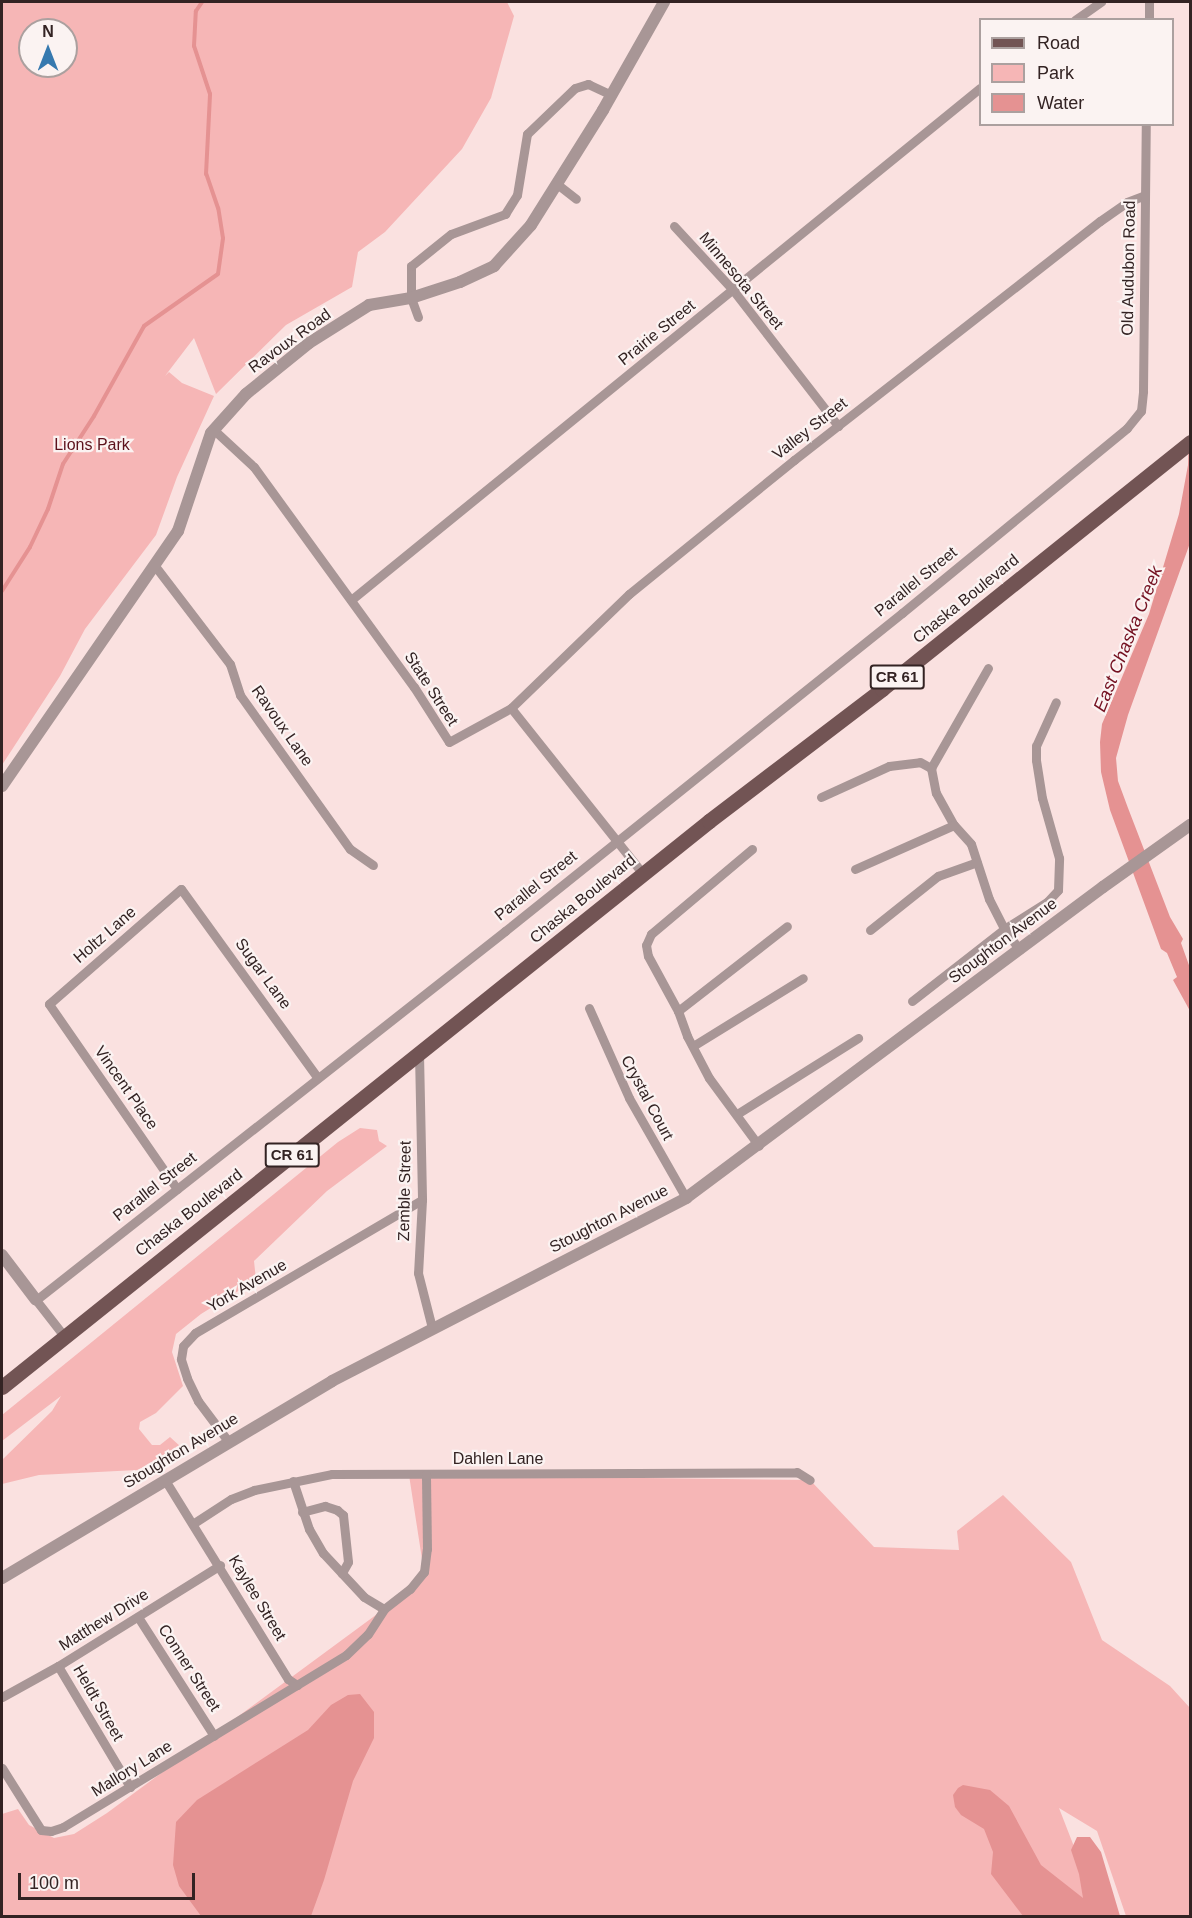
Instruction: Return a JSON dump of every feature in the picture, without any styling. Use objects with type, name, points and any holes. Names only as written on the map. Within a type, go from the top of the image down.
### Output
[{"type":"main road","name":"Chaska Boulevard","points":[[2,1387],[643,874],[891,682],[1191,442]]},
{"type":"street","name":"Ravoux Road","points":[[2,786],[178,531],[214,430],[246,394],[309,343],[369,305],[411,298],[460,282],[494,266],[531,225],[612,95],[664,2]]},
{"type":"street","points":[[1078,18],[1101,2]]},
{"type":"street","points":[[1149,2],[1149,18]]},
{"type":"street","points":[[418,317],[411,298],[411,266],[451,234],[505,214],[517,195],[527,134],[575,88],[588,84],[612,95]]},
{"type":"street","name":"Prairie Street","points":[[351,600],[733,290],[847,194],[979,90]]},
{"type":"street","name":"Old Audubon Road","points":[[1141,411],[1146,126]]},
{"type":"street","points":[[557,184],[576,199]]},
{"type":"street","name":"Valley Street","points":[[511,708],[629,594],[838,426],[1100,221],[1127,202],[1145,195]]},
{"type":"street","name":"Minnesota Street","points":[[674,226],[733,290],[838,426]]},
{"type":"street","name":"Parallel Street","points":[[36,1300],[616,841],[1052,491],[1127,428],[1141,411]]},
{"type":"street","name":"State Street","points":[[214,430],[254,467],[414,687],[449,742],[511,708]]},
{"type":"street","name":"Ravoux Lane","points":[[155,567],[230,664],[240,695],[350,849],[373,865]]},
{"type":"street","points":[[988,668],[931,768],[936,793],[954,825],[971,844],[989,899],[1004,929],[1020,950]]},
{"type":"street","points":[[912,1001],[1004,929],[1047,902],[1058,890],[1059,858],[1042,798],[1036,760],[1036,746],[1056,702]]},
{"type":"street","points":[[511,708],[643,874]]},
{"type":"street","points":[[822,797],[872,774],[906,763],[920,762],[931,768]]},
{"type":"street","points":[[855,869],[954,825]]},
{"type":"street","name":"Stoughton Avenue","points":[[2,1578],[228,1441],[432,1328],[686,1198],[759,1146],[890,1045],[1103,887],[1191,825]]},
{"type":"street","points":[[752,849],[651,934],[646,945],[648,956],[678,1011],[709,1078],[759,1146]]},
{"type":"street","points":[[870,930],[938,876],[977,862]]},
{"type":"street","name":"Sugar Lane","points":[[181,889],[318,1078]]},
{"type":"street","name":"Holtz Lane","points":[[49,1004],[181,889]]},
{"type":"street","points":[[678,1011],[787,926]]},
{"type":"street","points":[[693,1046],[803,978]]},
{"type":"street","name":"Vincent Place","points":[[49,1004],[177,1189]]},
{"type":"street","name":"Crystal Court","points":[[589,1008],[629,1098],[686,1198]]},
{"type":"street","points":[[737,1114],[858,1038]]},
{"type":"street","name":"Zemble Street","points":[[419,1054],[422,1200],[418,1273],[432,1328]]},
{"type":"street","name":"York Avenue","points":[[228,1441],[198,1401],[181,1359],[183,1346],[195,1333],[422,1200]]},
{"type":"street","points":[[2,1255],[64,1336]]},
{"type":"street","name":"Dahlen Lane","points":[[194,1523],[231,1499],[254,1490],[332,1474],[797,1472],[810,1480]]},
{"type":"street","name":"Mallory Lane","points":[[2,1768],[41,1830],[51,1831],[63,1827],[346,1655],[368,1634],[384,1609],[411,1588],[424,1572],[427,1539],[426,1474]]},
{"type":"street","name":"Kaylee Street","points":[[165,1480],[220,1565],[288,1679],[297,1685]]},
{"type":"street","points":[[293,1481],[302,1512],[323,1552],[364,1597],[384,1609]]},
{"type":"street","points":[[302,1512],[325,1506],[343,1515],[348,1562],[342,1573]]},
{"type":"street","name":"Matthew Drive","points":[[2,1697],[58,1666],[220,1565]]},
{"type":"street","name":"Conner Street","points":[[138,1617],[214,1736]]},
{"type":"street","name":"Heldt Street","points":[[58,1666],[130,1787]]},
{"type":"green space","name":"Lions Park","points":[[2,2],[507,2],[514,16],[491,98],[462,149],[385,232],[358,252],[352,287],[286,325],[216,394],[194,338],[165,376],[169,372],[182,383],[214,396],[177,477],[156,535],[85,629],[60,676],[2,765]]},
{"type":"green space","points":[[360,1128],[377,1130],[379,1141],[387,1146],[327,1191],[254,1261],[256,1280],[201,1314],[176,1334],[172,1352],[183,1386],[156,1413],[140,1422],[139,1429],[152,1445],[160,1445],[170,1437],[181,1447],[174,1455],[137,1470],[39,1475],[2,1484],[2,1460],[52,1411],[61,1396],[2,1441],[2,1415],[338,1142]]},
{"type":"green space","points":[[409,1475],[810,1480],[874,1547],[959,1550],[957,1531],[1003,1495],[1071,1562],[1102,1640],[1170,1686],[1190,1708],[1190,1916],[1126,1916],[1097,1831],[1059,1808],[1101,1916],[2,1916],[2,1814],[18,1809],[29,1825],[54,1838],[74,1834],[107,1813],[384,1609],[424,1572]]},
{"type":"water","name":"East Chaska Creek","points":[[1190,407],[1190,543],[1128,715],[1116,758],[1118,781],[1170,917],[1183,939],[1181,943],[1190,968],[1190,1011],[1173,980],[1177,977],[1167,953],[1161,949],[1110,810],[1101,772],[1100,742],[1102,724],[1149,614],[1179,514],[1188,465]]},
{"type":"water","points":[[360,1694],[374,1712],[374,1738],[353,1781],[311,1916],[201,1916],[179,1886],[173,1865],[176,1822],[197,1800],[308,1730],[331,1705],[348,1695]]},
{"type":"water","points":[[963,1785],[990,1790],[1009,1806],[1041,1865],[1083,1898],[1079,1874],[1071,1850],[1077,1837],[1090,1837],[1101,1852],[1120,1916],[1023,1916],[991,1874],[993,1852],[984,1829],[961,1815],[955,1807],[953,1795]]},
{"type":"waterway","name":"East Chaska Creek","points":[[2,591],[30,547],[48,509],[63,464],[94,416],[144,326],[218,274],[223,238],[218,208],[206,174],[210,94],[194,46],[196,11],[202,2]]}]
